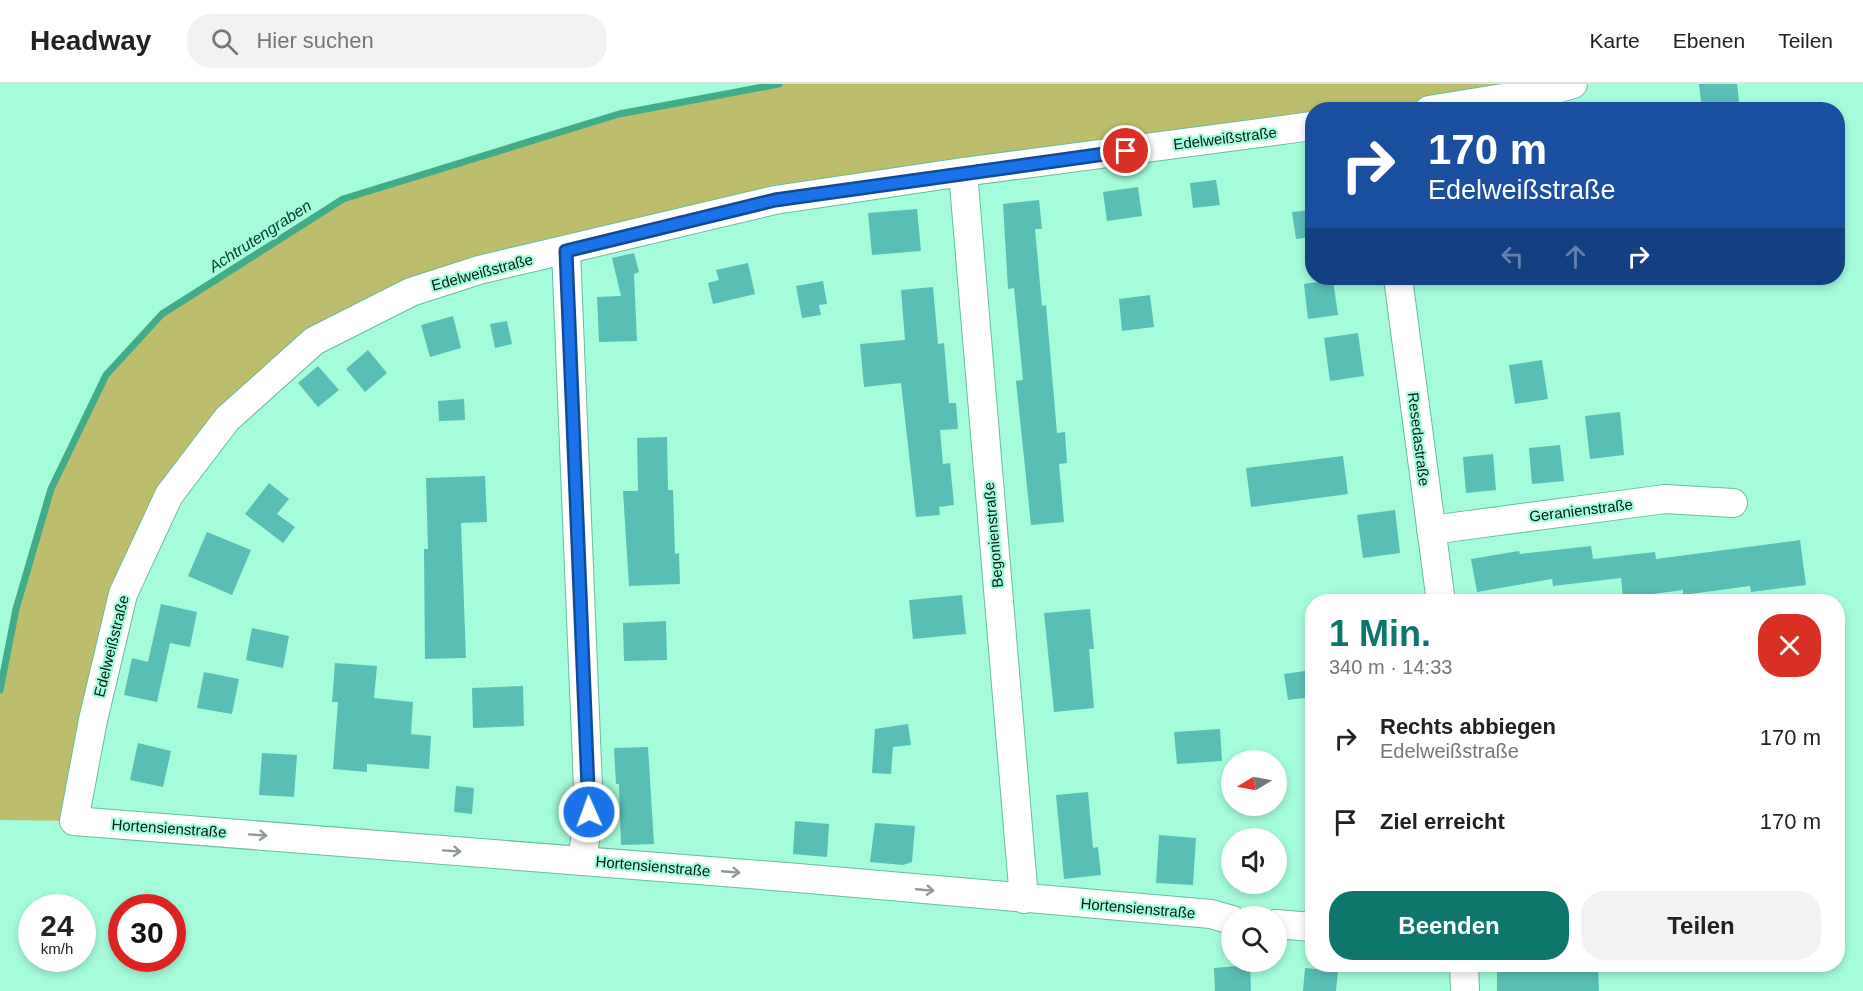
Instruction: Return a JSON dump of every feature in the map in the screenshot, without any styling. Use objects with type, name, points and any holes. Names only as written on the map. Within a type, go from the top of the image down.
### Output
[{"type":"street","points":[[1479,102],[1553,90],[1573,84]]},
{"type":"street","name":"Edelweißstraße","points":[[74,821],[93,720],[123,594],[169,495],[227,419],[314,341],[411,292],[479,270],[775,200],[963,172],[1305,127]]},
{"type":"street","name":"Begonienstraße","points":[[963,172],[1024,899]]},
{"type":"street","points":[[566,251],[589,812],[582,861]]},
{"type":"street","name":"Resedastraße","points":[[1399,285],[1440,594]]},
{"type":"street","name":"Geranienstraße","points":[[1431,530],[1665,499],[1733,503]]},
{"type":"street","name":"Hortensienstraße","points":[[74,821],[582,861],[1210,914],[1221,917]]},
{"type":"street","points":[[1287,925],[1305,926]]},
{"type":"street","points":[[1464,972],[1465,991]]},
{"type":"shaded area","points":[[779,84],[1573,84],[1469,102],[1305,102],[1305,127],[963,172],[566,251],[314,341],[227,419],[123,594],[74,821],[0,820],[0,690],[16,609],[51,489],[106,375],[162,314],[343,199],[619,114]]},
{"type":"building","points":[[1699,84],[1737,84],[1739,102],[1701,102]]},
{"type":"building","points":[[1216,180],[1220,205],[1193,208],[1190,183]]},
{"type":"building","points":[[1138,187],[1142,216],[1107,221],[1103,192]]},
{"type":"building","points":[[1039,200],[1042,229],[1035,229],[1042,306],[1046,305],[1057,433],[1065,432],[1067,463],[1059,464],[1064,522],[1031,525],[1016,381],[1023,380],[1014,288],[1008,289],[1003,204]]},
{"type":"building","points":[[917,209],[921,251],[872,255],[868,213]]},
{"type":"building","points":[[1305,211],[1305,238],[1296,239],[1292,212]]},
{"type":"building","points":[[634,253],[639,272],[634,274],[637,341],[599,342],[597,297],[621,296],[612,258]]},
{"type":"building","points":[[748,263],[755,294],[713,304],[708,283],[719,280],[716,270]]},
{"type":"building","points":[[823,281],[827,304],[819,305],[821,315],[802,318],[796,286]]},
{"type":"building","points":[[1304,284],[1334,285],[1338,315],[1308,319]]},
{"type":"building","points":[[933,287],[938,344],[944,343],[949,403],[956,403],[958,429],[940,430],[943,464],[950,463],[954,505],[939,507],[940,515],[916,517],[901,383],[864,387],[860,344],[905,340],[901,290]]},
{"type":"building","points":[[1150,295],[1154,327],[1122,331],[1119,299]]},
{"type":"building","points":[[453,316],[461,348],[430,357],[421,325]]},
{"type":"building","points":[[507,321],[512,344],[495,348],[490,324]]},
{"type":"building","points":[[1358,333],[1364,376],[1330,381],[1324,338]]},
{"type":"building","points":[[368,350],[387,373],[365,392],[346,369]]},
{"type":"building","points":[[1542,360],[1548,399],[1515,404],[1509,365]]},
{"type":"building","points":[[318,366],[339,390],[318,407],[298,383]]},
{"type":"building","points":[[464,399],[465,420],[439,421],[438,401]]},
{"type":"building","points":[[1620,412],[1624,455],[1590,459],[1585,416]]},
{"type":"building","points":[[667,437],[668,490],[673,490],[675,554],[679,553],[680,584],[629,586],[623,491],[638,491],[637,438]]},
{"type":"building","points":[[1560,445],[1564,481],[1532,484],[1529,448]]},
{"type":"building","points":[[1493,454],[1496,490],[1466,493],[1463,457]]},
{"type":"building","points":[[1343,456],[1348,494],[1251,507],[1246,468]]},
{"type":"building","points":[[485,476],[487,522],[461,523],[466,658],[425,659],[424,549],[428,549],[426,478]]},
{"type":"building","points":[[269,483],[289,499],[277,514],[295,527],[283,543],[245,514]]},
{"type":"building","points":[[1395,510],[1400,553],[1363,558],[1357,515]]},
{"type":"building","points":[[207,532],[251,550],[232,595],[188,576]]},
{"type":"building","points":[[1800,540],[1806,585],[1751,592],[1750,586],[1690,594],[1683,594],[1683,590],[1653,594],[1623,594],[1621,578],[1553,586],[1552,579],[1477,592],[1471,559],[1519,551],[1520,554],[1591,546],[1593,559],[1655,552],[1656,559]]},
{"type":"building","points":[[962,595],[966,634],[913,639],[909,600]]},
{"type":"building","points":[[161,604],[197,612],[190,647],[170,643],[157,702],[124,695],[132,658],[148,662]]},
{"type":"building","points":[[1090,609],[1094,649],[1089,649],[1094,708],[1054,712],[1044,613]]},
{"type":"building","points":[[666,621],[667,660],[624,661],[623,623]]},
{"type":"building","points":[[252,628],[289,636],[283,668],[246,660]]},
{"type":"building","points":[[335,663],[377,666],[374,698],[413,702],[411,734],[431,736],[429,769],[367,764],[367,772],[333,769],[338,702],[332,702]]},
{"type":"building","points":[[1305,671],[1305,698],[1288,700],[1284,674]]},
{"type":"building","points":[[204,672],[239,679],[232,714],[197,708]]},
{"type":"building","points":[[523,686],[524,726],[473,728],[472,688]]},
{"type":"building","points":[[908,724],[911,745],[893,747],[891,774],[872,773],[875,729]]},
{"type":"building","points":[[1220,729],[1221,761],[1177,764],[1174,732]]},
{"type":"building","points":[[138,743],[171,751],[163,787],[130,780]]},
{"type":"building","points":[[648,747],[654,844],[621,845],[619,784],[616,784],[614,748]]},
{"type":"building","points":[[262,753],[297,755],[294,797],[259,795]]},
{"type":"building","points":[[456,786],[474,788],[472,814],[454,812]]},
{"type":"building","points":[[1088,792],[1093,848],[1098,847],[1101,875],[1064,879],[1056,795]]},
{"type":"building","points":[[795,821],[829,824],[827,857],[793,854]]},
{"type":"building","points":[[875,823],[915,826],[912,862],[903,865],[870,862]]},
{"type":"building","points":[[1159,835],[1196,838],[1193,885],[1156,883]]},
{"type":"building","points":[[1221,967],[1221,972],[1250,972],[1251,991],[1215,991],[1214,968]]},
{"type":"building","points":[[1305,968],[1305,972],[1338,972],[1336,991],[1303,991]]},
{"type":"building","points":[[1497,972],[1598,972],[1599,991],[1497,991]]},
{"type":"waterway","name":"Achtrutengraben","points":[[0,690],[16,609],[51,489],[106,375],[162,314],[343,199],[619,114],[779,84]]},
{"type":"route","points":[[589,812],[566,251],[775,200],[1126,151]]}]
